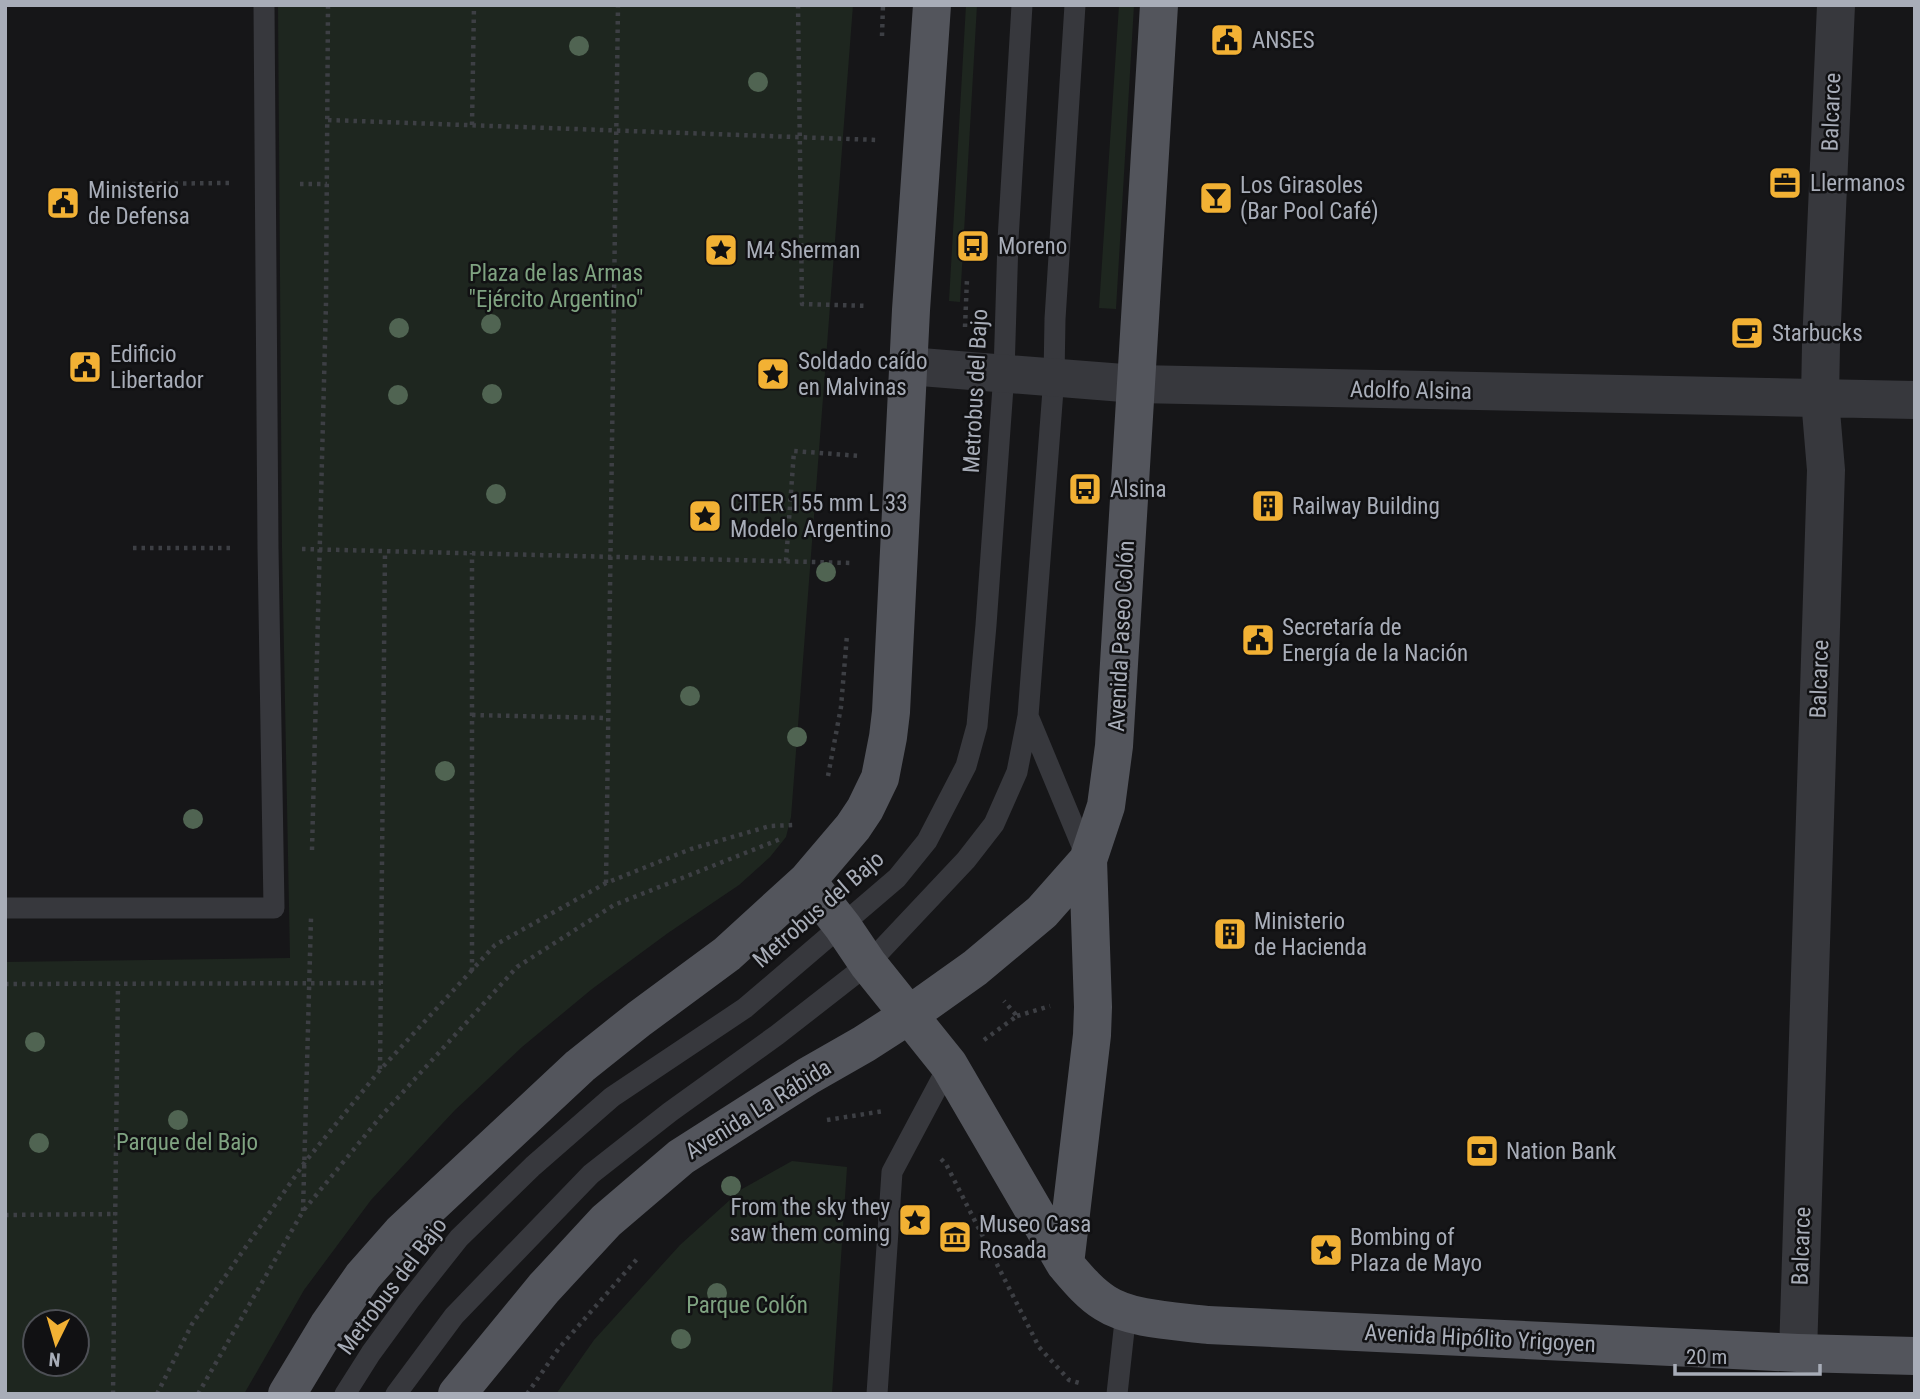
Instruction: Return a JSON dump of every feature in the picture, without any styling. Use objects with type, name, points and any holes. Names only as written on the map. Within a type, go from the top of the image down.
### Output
[{"type":"main road","points":[[287,1394],[328,1326],[363,1276],[401,1233],[580,1066],[727,954],[807,881],[853,827],[880,778],[891,712],[908,366],[932,5]]},
{"type":"main road","name":"Avenida Paseo Colón","points":[[1066,1264],[1092,1035],[1088,859],[1106,806],[1114,746],[1159,5]]},
{"type":"main road","name":"Avenida La Rábida","points":[[457,1394],[544,1288],[606,1221],[681,1157],[807,1076],[909,1015],[1002,947],[1042,912],[1088,859]]},
{"type":"main road","name":"Avenida Hipólito Yrigoyen","points":[[807,881],[868,964],[949,1065],[1066,1264],[1082,1284],[1106,1304],[1142,1317],[1208,1325],[1798,1353],[1915,1356]]},
{"type":"street","name":"Balcarce","points":[[1798,1353],[1826,470],[1821,399],[1822,332],[1836,5]]},
{"type":"street","name":"Adolfo Alsina","points":[[908,366],[1136,384],[1915,400]]},
{"type":"lane","points":[[5,908],[274,908],[264,5]]},
{"type":"lane","name":"Metrobus del Bajo","points":[[345,1394],[409,1301],[459,1238],[533,1166],[612,1097],[745,1008],[897,878],[927,841],[966,766],[977,726],[986,625],[1004,373],[1008,240],[1022,5]]},
{"type":"lane","points":[[396,1394],[454,1316],[591,1174],[868,964],[966,860],[994,824],[1017,772],[1027,716],[1054,377],[1055,319],[1074,5]]},
{"type":"lane","points":[[1027,716],[1088,859]]},
{"type":"lane","points":[[877,1394],[892,1172],[949,1065]]},
{"type":"lane","points":[[1117,1393],[1126,1311]]},
{"type":"path","points":[[312,858],[326,303],[328,5]]},
{"type":"path","points":[[472,125],[474,5]]},
{"type":"path","points":[[606,883],[618,5]]},
{"type":"path","points":[[798,5],[803,304],[870,306]]},
{"type":"path","points":[[328,120],[877,140]]},
{"type":"path","points":[[132,184],[266,183]]},
{"type":"path","points":[[786,561],[794,451],[861,456]]},
{"type":"path","points":[[133,548],[319,549],[852,563]]},
{"type":"path","points":[[380,1070],[384,551]]},
{"type":"path","points":[[472,553],[472,971]]},
{"type":"path","points":[[472,715],[608,718]]},
{"type":"path","points":[[157,1394],[192,1324],[305,1162],[380,1070],[495,945],[606,883],[691,849],[770,826],[799,825]]},
{"type":"path","points":[[198,1394],[303,1211],[382,1115],[517,967],[614,905],[786,837]]},
{"type":"path","points":[[303,1211],[311,914]]},
{"type":"path","points":[[5,984],[381,983]]},
{"type":"path","points":[[113,1394],[118,984]]},
{"type":"path","points":[[821,1121],[887,1110],[914,1132],[946,1164],[1039,1347],[1069,1380],[1117,1393]]},
{"type":"path","points":[[5,1215],[116,1214]]},
{"type":"path","points":[[527,1394],[559,1348],[643,1252]]},
{"type":"green space","name":"Plaza de las Armas \"Ejército Argentino\"","points":[[278,5],[853,5],[791,817],[786,837],[770,857],[739,885],[592,989],[522,1047],[455,1110],[371,1200],[304,1290],[244,1394],[5,1394],[5,962],[290,958],[282,548]]},
{"type":"green space","points":[[966,5],[977,5],[960,302],[949,301]]},
{"type":"green space","points":[[1119,5],[1134,5],[1116,309],[1099,308]]},
{"type":"green space","name":"Parque Colón","points":[[792,1161],[847,1167],[832,1394],[556,1394],[594,1340],[680,1245],[742,1189]]},
{"type":"place","name":"ANSES","points":[[1227,40]]},
{"type":"place","name":"Llermanos","points":[[1785,183]]},
{"type":"place","name":"Los Girasoles (Bar Pool Café)","points":[[1216,198]]},
{"type":"place","name":"Ministerio de Defensa","points":[[63,203]]},
{"type":"place","name":"Moreno","points":[[973,246]]},
{"type":"place","name":"M4 Sherman","points":[[721,250]]},
{"type":"place","name":"Starbucks","points":[[1747,333]]},
{"type":"place","name":"Edificio Libertador","points":[[85,367]]},
{"type":"place","name":"Soldado caído en Malvinas","points":[[773,374]]},
{"type":"place","name":"Alsina","points":[[1085,489]]},
{"type":"place","name":"Railway Building","points":[[1268,506]]},
{"type":"place","name":"CITER 155 mm L 33 Modelo Argentino","points":[[705,516]]},
{"type":"place","name":"Secretaría de Energía de la Nación","points":[[1258,640]]},
{"type":"place","name":"Ministerio de Hacienda","points":[[1230,934]]},
{"type":"place","name":"Nation Bank","points":[[1482,1151]]},
{"type":"place","name":"From the sky they saw them coming","points":[[915,1220]]},
{"type":"place","name":"Museo Casa Rosada","points":[[955,1237]]},
{"type":"place","name":"Bombing of Plaza de Mayo","points":[[1326,1250]]},
{"type":"park label","name":"Parque del Bajo","points":[[187,1142]]}]
